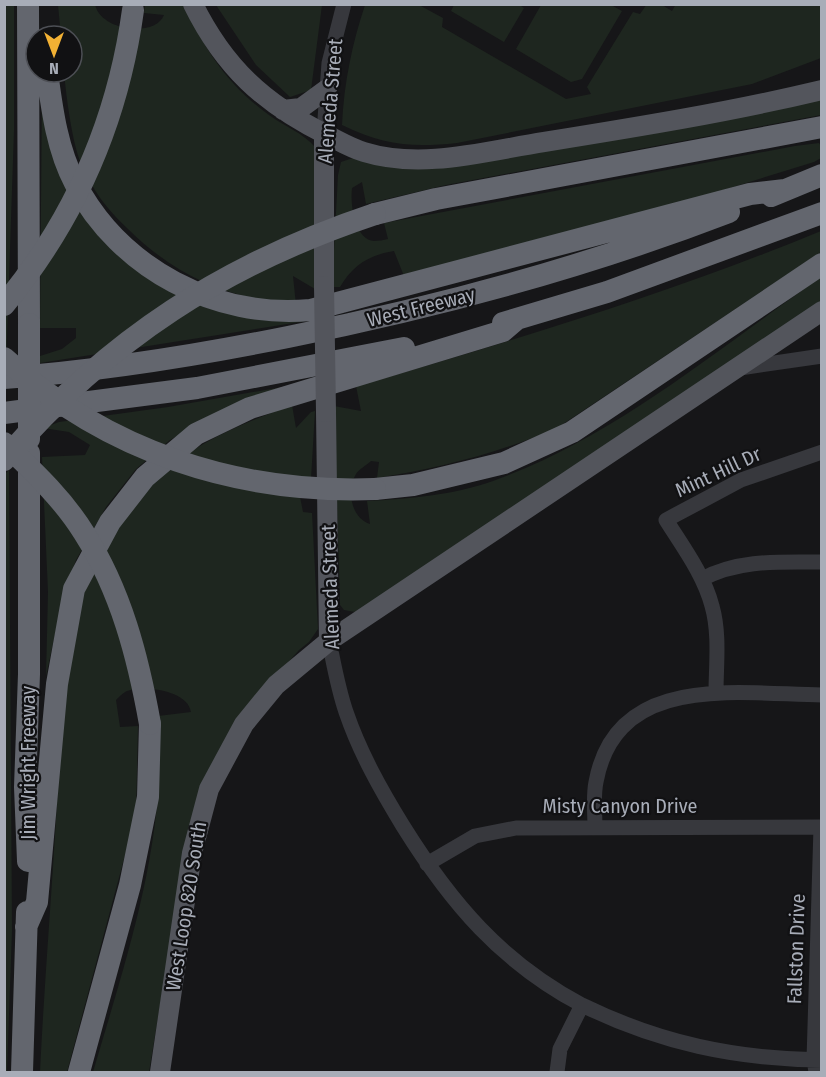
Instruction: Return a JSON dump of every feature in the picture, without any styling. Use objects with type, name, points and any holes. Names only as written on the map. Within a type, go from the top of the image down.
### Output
[{"type":"highway","name":"Jim Wright Freeway","points":[[22,1072],[27,927],[28,4]]},
{"type":"highway","points":[[41,4],[43,24]]},
{"type":"highway","points":[[4,305],[55,234],[90,168],[111,115],[128,48],[134,7]]},
{"type":"highway","points":[[49,84],[66,162],[75,184],[110,232],[140,260],[182,287],[249,309],[273,312],[311,310],[750,194],[785,190]]},
{"type":"highway","points":[[4,460],[34,426],[73,388],[142,330],[188,298],[264,256],[329,229],[375,214],[436,200],[822,127]]},
{"type":"highway","name":"West Freeway","points":[[4,378],[68,373],[140,363],[375,320],[503,287],[601,258],[822,175]]},
{"type":"highway","name":"West Freeway","points":[[4,413],[208,386],[355,359],[517,319],[650,277],[822,213]]},
{"type":"highway","points":[[4,358],[38,387],[108,431],[178,462],[212,473],[266,484],[333,490],[413,485],[504,463],[572,432],[822,264]]},
{"type":"highway","points":[[27,927],[37,902],[57,684],[74,589],[126,498],[180,444],[219,421],[250,408],[493,335],[503,331],[517,319]]},
{"type":"highway","points":[[4,443],[49,488],[84,533],[110,583],[128,624],[140,669],[150,724],[148,797],[134,863],[79,1072]]},
{"type":"main road","points":[[193,4],[219,51],[258,93],[282,110],[363,152],[411,159],[443,159],[617,130],[822,90]]},
{"type":"main road","points":[[282,110],[301,108],[327,89]]},
{"type":"main road","name":"Alemeda Street","points":[[324,133],[329,641]]},
{"type":"main road","points":[[329,641],[822,311]]},
{"type":"main road","name":"West Loop 820 South","points":[[160,1072],[192,853],[209,789],[244,724],[294,667],[329,641]]},
{"type":"street","name":"Alemeda Street","points":[[324,133],[329,63],[344,4]]},
{"type":"street","points":[[737,368],[822,356]]},
{"type":"street","name":"Mint Hill Dr","points":[[702,579],[666,520],[741,480],[822,452]]},
{"type":"street","points":[[716,693],[716,631],[712,605],[702,579],[716,572],[765,562],[822,562]]},
{"type":"street","name":"Alemeda Street","points":[[329,641],[347,714],[374,779],[427,864],[464,912],[501,950],[555,990],[582,1005],[658,1037],[709,1051],[817,1064]]},
{"type":"street","points":[[595,828],[595,784],[602,756],[613,735],[632,716],[649,707],[691,695],[716,693],[822,694]]},
{"type":"street","name":"Misty Canyon Drive","points":[[427,864],[475,836],[496,831],[542,827],[821,827]]},
{"type":"street","name":"Fallston Drive","points":[[817,1064],[821,827]]},
{"type":"street","points":[[557,1072],[560,1049],[582,1005]]},
{"type":"shaded area","points":[[14,4],[14,130],[6,368],[4,5]]},
{"type":"shaded area","points":[[518,4],[524,8],[504,42],[451,11],[454,5]]},
{"type":"shaded area","points":[[647,4],[662,5],[672,11],[676,4],[821,5],[821,58],[752,84],[457,143],[411,145],[384,141],[342,125],[349,64],[365,5],[419,5],[443,18],[442,27],[566,99],[591,94],[587,87],[633,12],[640,14]]},
{"type":"shaded area","points":[[58,5],[95,5],[108,21],[118,26],[140,29],[151,27],[164,15],[144,13],[145,5],[187,5],[209,52],[230,80],[255,105],[315,147],[315,289],[293,276],[296,305],[271,302],[226,291],[185,273],[166,261],[113,214],[90,182],[81,163],[68,105],[65,84],[84,84],[84,24],[60,24]]},
{"type":"shaded area","points":[[216,5],[322,5],[311,90],[290,97],[256,65]]},
{"type":"shaded area","points":[[541,5],[611,5],[622,11],[582,79],[571,82],[516,49]]},
{"type":"shaded area","points":[[42,84],[62,174],[204,307],[262,320],[306,321],[40,363],[40,356],[62,349],[76,338],[76,328],[40,328]]},
{"type":"shaded area","points":[[821,95],[821,115],[446,185],[366,204],[362,182],[352,188],[355,219],[367,239],[377,241],[388,239],[384,223],[795,146],[819,143],[821,146],[821,158],[814,162],[659,210],[404,276],[394,251],[385,253],[362,262],[340,287],[332,287],[338,175],[341,162],[353,158],[370,163]]},
{"type":"shaded area","points":[[821,231],[821,252],[557,428],[469,459],[377,478],[379,462],[371,461],[356,474],[351,488],[352,503],[358,516],[370,524],[367,501],[447,493],[493,481],[537,463],[622,417],[704,362],[821,277],[821,302],[360,613],[344,610],[340,605],[334,406],[361,411],[356,386],[591,315],[707,275]]},
{"type":"shaded area","points":[[299,384],[221,411],[170,440],[136,469],[106,507],[76,560],[63,597],[46,676],[48,592],[42,457],[85,455],[90,445],[69,432],[43,428],[59,422],[168,407]]},
{"type":"shaded area","points":[[292,405],[296,428],[311,412],[315,411],[311,479],[296,476],[303,512],[312,513],[318,629],[309,642],[299,650],[235,723],[176,908],[149,1072],[93,1072],[131,941],[151,852],[157,807],[158,716],[191,712],[188,705],[174,694],[154,689],[127,691],[116,700],[120,727],[138,726],[136,814],[67,1072],[40,1072],[64,697],[73,637],[89,578],[118,524],[138,497],[157,477],[204,444],[238,426]]},
{"type":"shaded area","points":[[9,470],[12,930],[7,1072],[5,1072],[4,475]]}]
